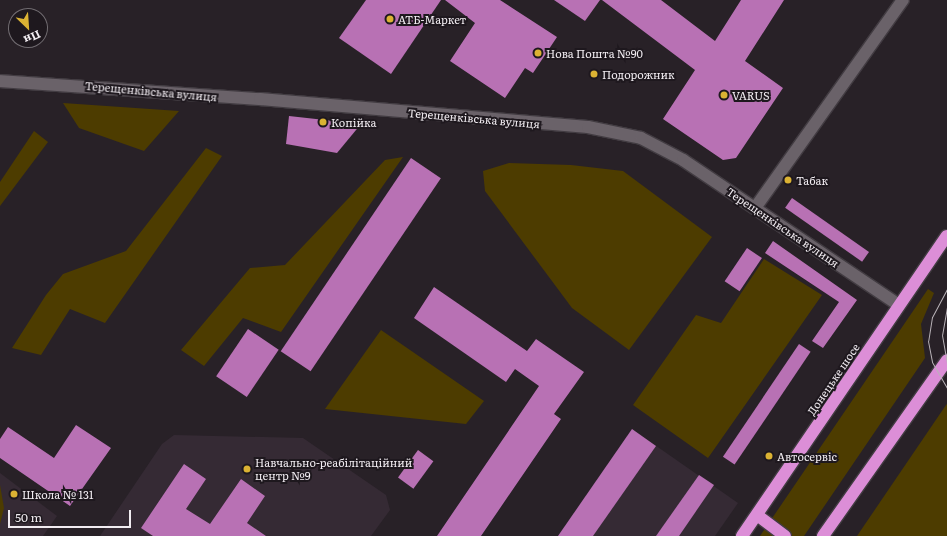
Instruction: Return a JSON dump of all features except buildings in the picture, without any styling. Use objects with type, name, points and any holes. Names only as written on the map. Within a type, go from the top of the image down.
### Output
[{"type":"highway","name":"Донецьке шосе","points":[[742,536],[947,236]]},
{"type":"highway","points":[[824,536],[947,361]]},
{"type":"highway","points":[[757,515],[785,536]]},
{"type":"street","points":[[755,208],[903,0]]},
{"type":"street","name":"Терещенківська вулиця","points":[[0,81],[260,99],[588,127],[641,138],[683,160],[899,305]]},
{"type":"shaded area","points":[[63,103],[179,111],[144,151],[79,128]]},
{"type":"shaded area","points":[[34,131],[48,142],[0,206],[0,182]]},
{"type":"shaded area","points":[[206,148],[222,156],[105,323],[70,309],[41,355],[12,348],[46,295],[63,274],[126,251]]},
{"type":"shaded area","points":[[403,157],[281,332],[243,318],[204,366],[181,350],[250,268],[285,265],[385,160]]},
{"type":"shaded area","points":[[509,163],[571,165],[623,171],[712,237],[629,350],[572,308],[485,191],[483,171]]},
{"type":"shaded area","points":[[764,259],[822,295],[708,458],[633,405],[696,315],[721,323]]},
{"type":"shaded area","points":[[928,289],[934,293],[921,324],[925,358],[804,536],[760,536]]},
{"type":"shaded area","points":[[381,330],[484,401],[466,424],[325,409]]},
{"type":"shaded area","points":[[947,404],[947,536],[857,536],[946,405]]},
{"type":"shaded area","points":[[632,429],[738,503],[715,536],[558,536]]},
{"type":"shaded area","name":"Навчально-реабілітаційний центр №9","points":[[174,435],[303,438],[386,495],[390,510],[371,536],[100,536],[162,444]]},
{"type":"shaded area","name":"Школа № 131","points":[[0,473],[57,516],[43,536],[0,536]]},
{"type":"shaded area","points":[[0,485],[4,508],[0,524]]},
{"type":"tram line","points":[[947,289],[932,317],[928,341],[932,362],[947,388]]},
{"type":"tram line","points":[[947,307],[942,335],[947,364]]},
{"type":"place","name":"АТБ-Маркет","points":[[390,19]]},
{"type":"place","name":"Нова Пошта №90","points":[[538,53]]},
{"type":"place","name":"Подорожник","points":[[594,74]]},
{"type":"place","name":"VARUS","points":[[724,95]]},
{"type":"place","name":"Копійка","points":[[323,122]]},
{"type":"place","name":"Табак","points":[[788,180]]},
{"type":"place","name":"Автосервіс","points":[[769,456]]},
{"type":"place","name":"Навчально-реабілітаційний центр №9","points":[[247,469]]},
{"type":"place","name":"Школа № 131","points":[[14,494]]}]
